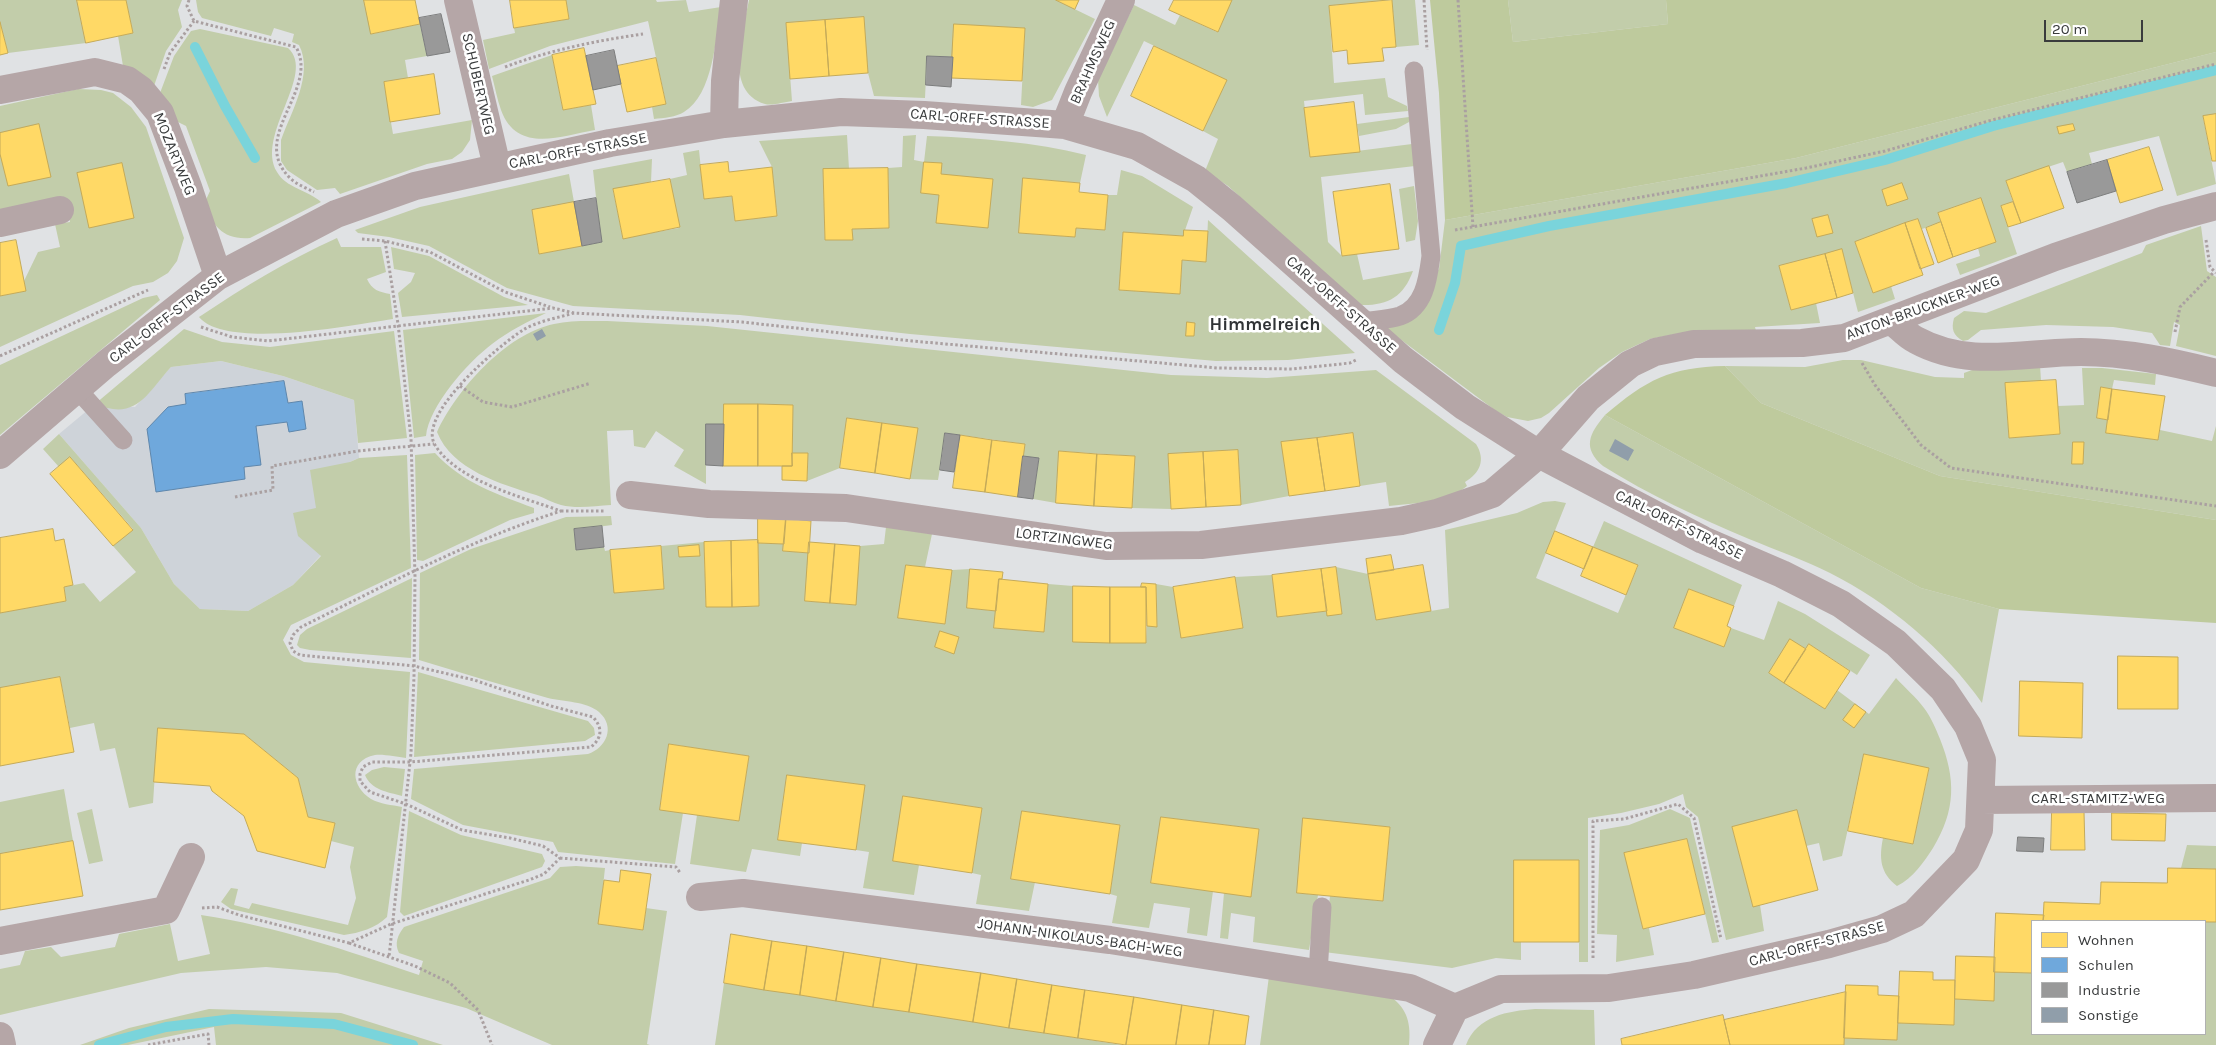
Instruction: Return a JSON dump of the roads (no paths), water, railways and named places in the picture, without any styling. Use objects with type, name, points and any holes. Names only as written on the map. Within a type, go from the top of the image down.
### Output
[{"type":"street","name":"SCHUBERTWEG","points":[[458,0],[497,167]]},
{"type":"street","points":[[724,124],[725,81],[734,0]]},
{"type":"street","name":"BRAHMSWEG","points":[[1065,125],[1078,92],[1121,0]]},
{"type":"street","name":"MOZARTWEG","points":[[0,90],[95,72],[126,80],[152,100],[160,113],[188,187],[218,276]]},
{"type":"street","name":"CARL-ORFF-STRASSE","points":[[0,455],[77,389],[218,276],[336,214],[415,186],[610,143],[724,124],[841,112],[924,114],[1065,125],[1137,146],[1196,179],[1403,360],[1466,407],[1539,454],[1703,540],[1782,574],[1841,604],[1896,643],[1943,689],[1968,726],[1982,760],[1979,830],[1966,860],[1914,914],[1882,929],[1829,944],[1694,975],[1608,988],[1501,989],[1455,1008]]},
{"type":"street","name":"ANTON-BRUCKNER-WEG","points":[[1539,454],[1588,398],[1630,364],[1655,352],[1694,344],[1802,343],[1844,338],[2055,257],[2164,220],[2216,206]]},
{"type":"street","points":[[0,223],[60,210]]},
{"type":"street","points":[[1892,321],[1915,340],[1946,352],[1970,358],[2081,352],[2128,355],[2216,373]]},
{"type":"street","name":"LORTZINGWEG","points":[[630,495],[709,504],[846,508],[1106,546],[1201,545],[1401,521],[1438,512],[1492,494],[1539,454]]},
{"type":"street","name":"CARL-STAMITZ-WEG","points":[[1981,800],[2216,798]]},
{"type":"street","points":[[0,941],[166,910],[191,857]]},
{"type":"street","name":"JOHANN-NIKOLAUS-BACH-WEG","points":[[700,897],[743,893],[1110,940],[1410,988],[1455,1008]]},
{"type":"street","points":[[1437,1045],[1455,1008]]},
{"type":"street","points":[[0,1036],[2,1045]]},
{"type":"lane","points":[[1361,322],[1401,316],[1416,304],[1427,285],[1431,256],[1414,71]]},
{"type":"lane","points":[[77,389],[123,440]]},
{"type":"lane","points":[[1318,974],[1322,907]]},
{"type":"waterway","points":[[195,47],[225,106],[255,158]]},
{"type":"waterway","points":[[1439,330],[1455,283],[1461,246],[1549,226],[1787,183],[1885,160],[1993,126],[2216,70]]},
{"type":"waterway","points":[[99,1045],[166,1027],[233,1019],[334,1024],[413,1045]]},
{"type":"district","name":"Himmelreich","points":[[1265,325]]}]
